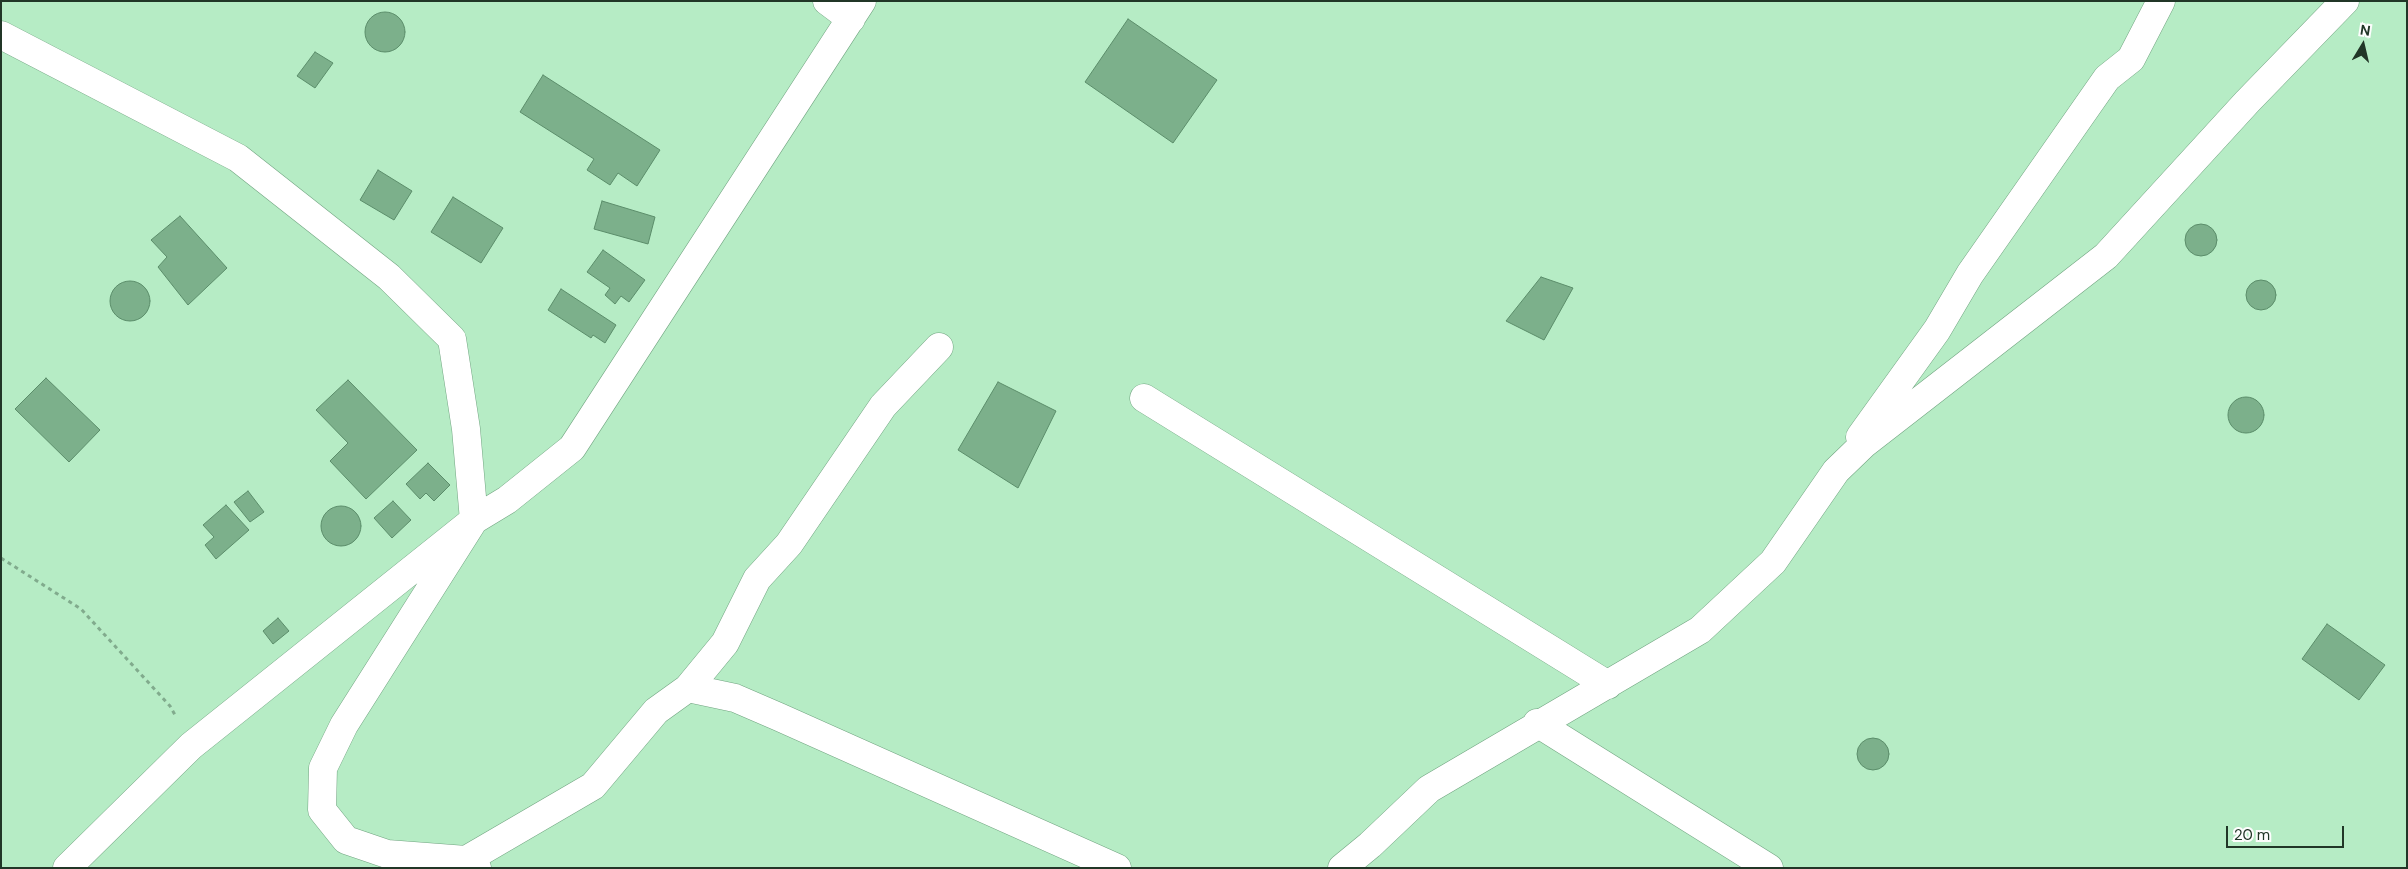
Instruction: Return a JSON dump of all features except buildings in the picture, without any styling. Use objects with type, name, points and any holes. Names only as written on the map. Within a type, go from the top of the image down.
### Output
[{"type":"street","points":[[67,868],[191,746],[474,520],[507,500],[572,448],[856,10],[827,1]]},
{"type":"street","points":[[1342,868],[1370,845],[1429,789],[1538,723],[1608,685],[1700,630],[1773,562],[1887,398],[1937,330],[1970,274],[2107,78],[2130,59],[2161,1]]},
{"type":"street","points":[[1836,471],[1864,444],[2106,256],[2247,102],[2345,1]]},
{"type":"street","points":[[1,35],[238,158],[388,277],[452,339],[466,429],[474,520],[344,726],[323,768],[322,810],[346,840],[387,854],[471,864]]},
{"type":"street","points":[[402,868],[471,864],[593,786],[656,711],[688,688],[726,643],[757,579],[788,544],[883,406],[939,347]]},
{"type":"street","points":[[1144,398],[1608,685]]},
{"type":"street","points":[[688,688],[735,698],[1117,868]]},
{"type":"street","points":[[1538,723],[1769,868]]},
{"type":"path","points":[[1,558],[81,609],[170,706],[191,746]]}]
